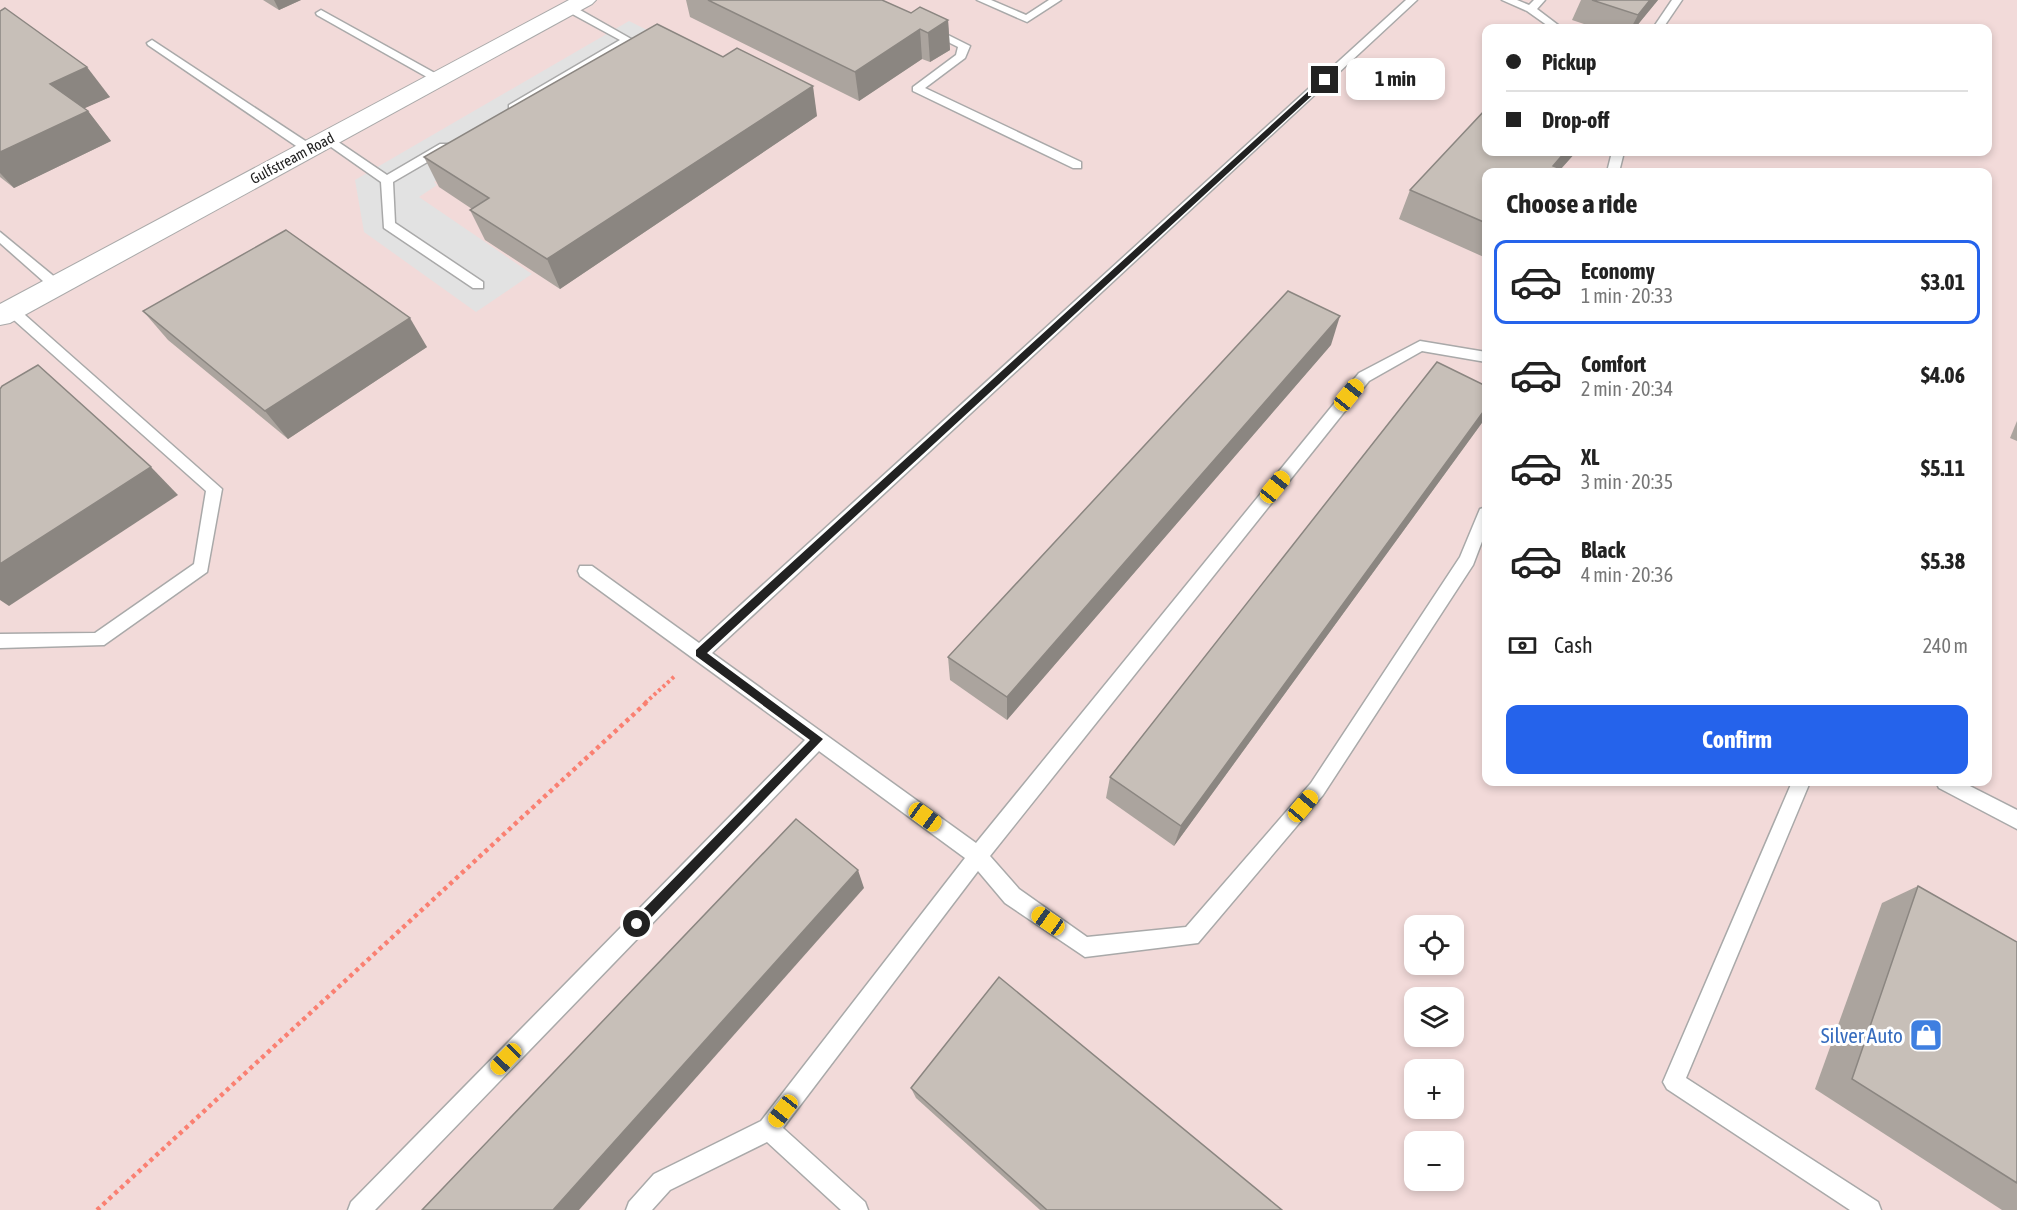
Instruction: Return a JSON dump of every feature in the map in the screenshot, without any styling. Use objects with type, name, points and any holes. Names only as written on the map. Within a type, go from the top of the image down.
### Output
[{"type":"street","name":"Gulfstream Road","points":[[6,313],[577,4]]},
{"type":"lane","points":[[982,0],[1027,19],[1056,0]]},
{"type":"lane","points":[[700,653],[1412,0]]},
{"type":"lane","points":[[1507,0],[1531,9],[1552,24]]},
{"type":"lane","points":[[1531,9],[1540,0]]},
{"type":"lane","points":[[1661,24],[1677,0]]},
{"type":"lane","points":[[497,116],[628,40],[577,4]]},
{"type":"lane","points":[[321,13],[438,79]]},
{"type":"lane","points":[[919,23],[964,46],[961,56],[917,89],[1077,165]]},
{"type":"lane","points":[[152,43],[318,144],[387,180]]},
{"type":"lane","points":[[387,180],[457,139]]},
{"type":"lane","points":[[387,180],[389,225],[478,285]]},
{"type":"lane","points":[[0,236],[57,286]]},
{"type":"lane","points":[[0,641],[98,640],[192,574],[201,567],[214,489],[6,313]]},
{"type":"lane","points":[[637,1210],[662,1182],[769,1129],[978,856],[1364,377],[1420,346],[1482,356]]},
{"type":"lane","points":[[586,571],[978,856],[1012,896],[1085,947],[1191,936],[1317,789],[1467,560],[1482,523]]},
{"type":"lane","points":[[359,1210],[818,739]]},
{"type":"lane","points":[[1799,786],[1674,1082],[1870,1210]]},
{"type":"lane","points":[[1953,786],[2017,820]]},
{"type":"lane","points":[[769,1129],[857,1210]]},
{"type":"path","points":[[97,1210],[700,653]]},
{"type":"shaded area","points":[[0,0],[2017,0],[2017,1210],[0,1210]]},
{"type":"shaded area","points":[[629,21],[671,42],[434,182],[437,185],[419,197],[532,274],[476,312],[364,232],[355,180]]},
{"type":"building","points":[[708,0],[882,0],[911,13],[920,7],[948,20],[928,33],[920,29],[855,72]]},
{"type":"building","points":[[1592,0],[1650,0],[1638,15]]},
{"type":"building","points":[[5,8],[87,67],[50,84],[88,111],[0,152],[0,11]]},
{"type":"building","points":[[657,24],[723,57],[737,48],[813,86],[547,259],[470,210],[489,198],[424,157]]},
{"type":"building","points":[[1482,113],[1482,156],[1562,156],[1553,166],[1558,168],[1482,168],[1482,221],[1410,190]]},
{"type":"building","points":[[286,230],[410,318],[265,411],[143,311]]},
{"type":"building","points":[[1288,291],[1340,316],[1007,697],[948,657]]},
{"type":"building","points":[[1437,362],[1482,384],[1482,413],[1181,826],[1110,777]]},
{"type":"building","points":[[38,365],[151,467],[0,564],[0,389]]},
{"type":"building","points":[[796,819],[858,870],[553,1210],[422,1210]]},
{"type":"building","name":"Silver Auto","points":[[1918,886],[2017,942],[2017,1183],[1852,1079]]},
{"type":"building","points":[[999,977],[1282,1210],[1047,1210],[911,1088]]},
{"type":"place","name":"Silver Auto","points":[[1926,1035]]},
{"type":"route","points":[[637,924],[818,739],[700,653],[1325,80]]}]
